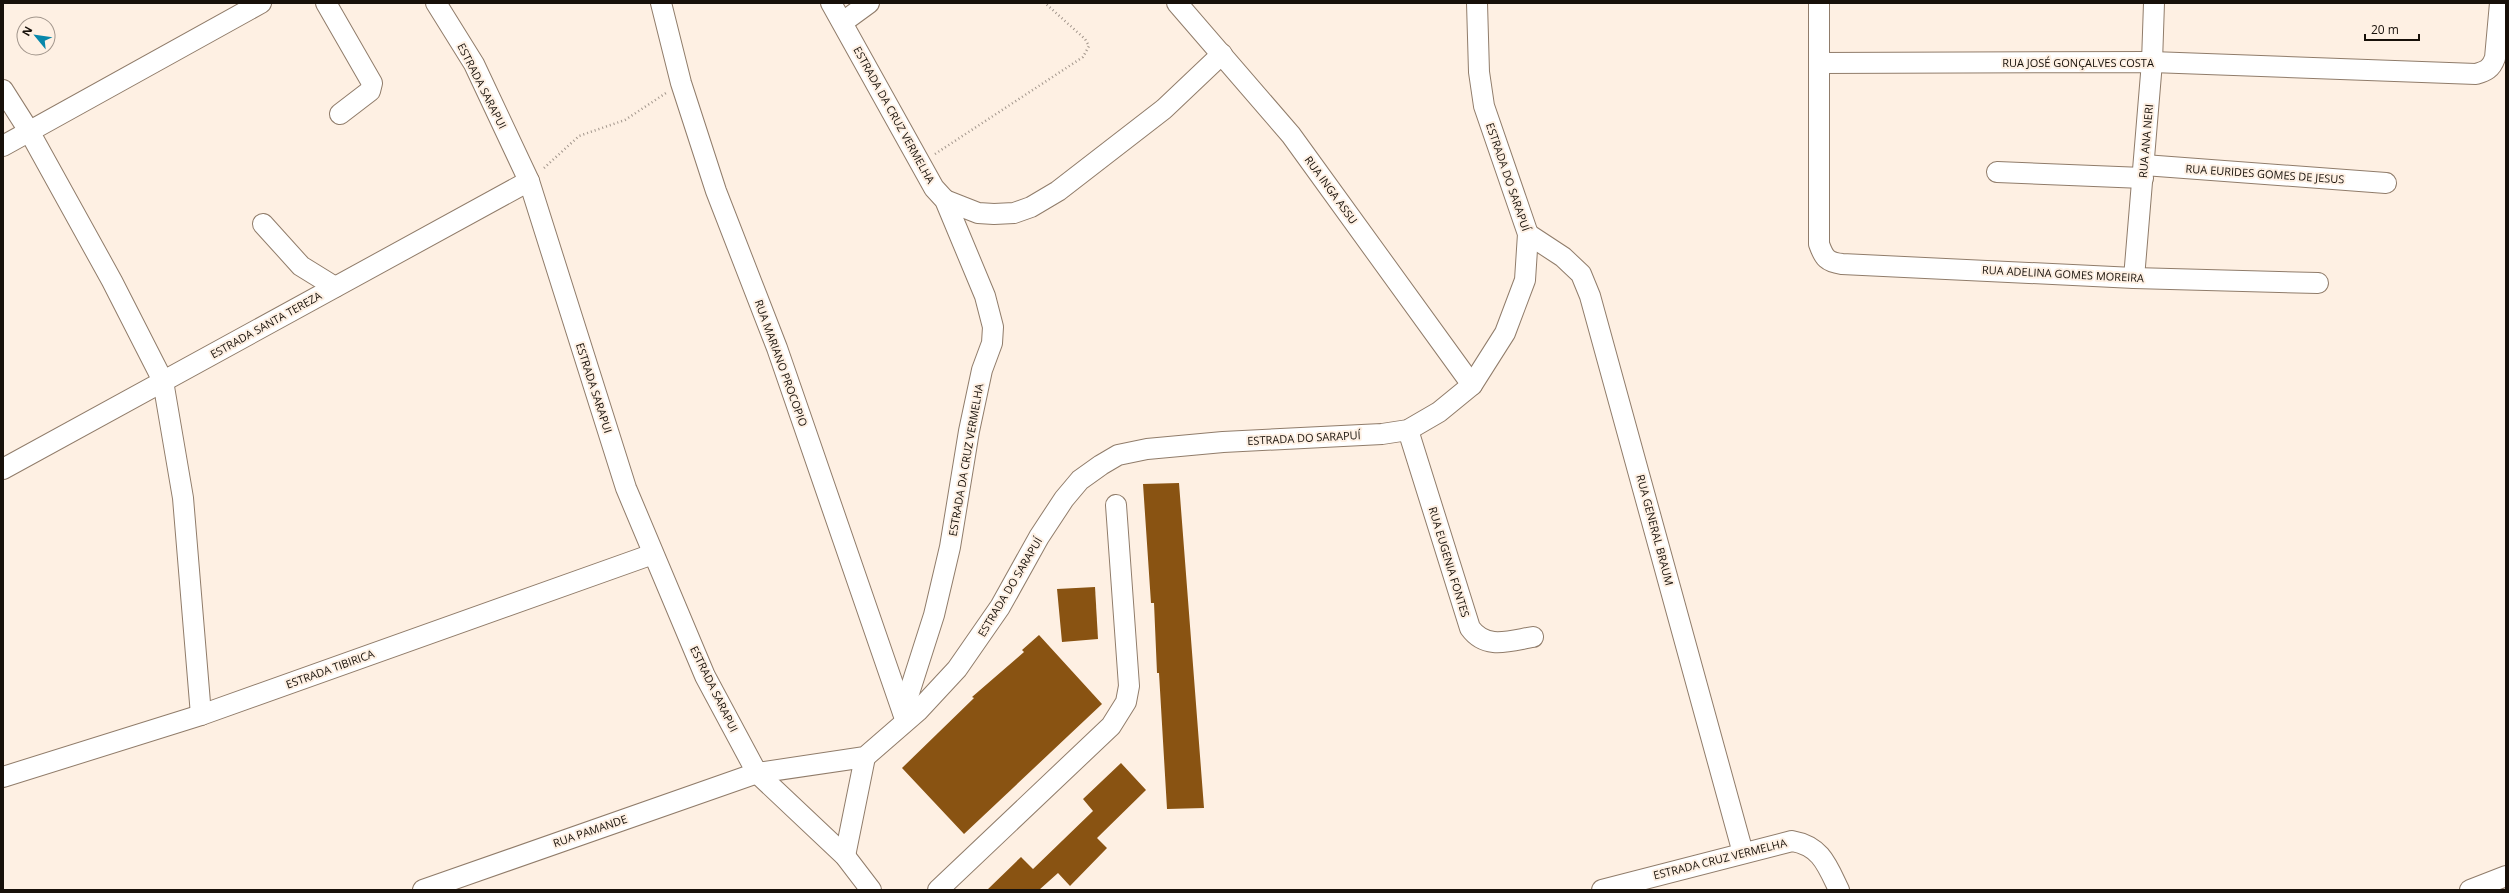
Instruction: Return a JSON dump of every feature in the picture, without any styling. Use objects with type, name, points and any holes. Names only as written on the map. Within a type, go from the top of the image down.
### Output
[{"type":"street","points":[[3,146],[261,3]]},
{"type":"street","points":[[326,3],[372,84],[370,91],[340,114]]},
{"type":"street","name":"ESTRADA SARAPUI","points":[[436,3],[474,64],[529,181],[626,488],[705,676],[757,773]]},
{"type":"street","name":"RUA MARIANO PROCOPIO","points":[[661,3],[681,83],[716,191],[777,348],[904,717]]},
{"type":"street","name":"ESTRADA DA CRUZ VERMELHA","points":[[831,3],[843,22],[920,164],[934,188],[945,200],[985,296],[993,327],[992,343],[982,370],[969,431],[950,547],[934,615],[904,717]]},
{"type":"street","points":[[843,22],[869,3]]},
{"type":"street","name":"RUA INGA ASSU","points":[[1178,3],[1291,135],[1472,385]]},
{"type":"street","name":"ESTRADA DO SARAPUÍ","points":[[865,757],[904,717],[958,669],[1000,606],[1039,537],[1064,499],[1080,480],[1101,465],[1118,455],[1147,449],[1224,442],[1382,434],[1408,430],[1439,412],[1472,385],[1505,333],[1519,298],[1525,280],[1528,234],[1484,106],[1479,72],[1477,3]]},
{"type":"street","points":[[1819,3],[1820,63]]},
{"type":"street","name":"RUA ANA NERI","points":[[2134,278],[2152,62],[2154,3]]},
{"type":"street","name":"RUA JOSÉ GONÇALVES COSTA","points":[[1820,63],[2152,62],[2476,74],[2485,71],[2492,66],[2495,58],[2500,3]]},
{"type":"street","points":[[945,200],[978,213],[1014,213],[1032,207],[1058,191],[1164,109],[1222,54]]},
{"type":"street","name":"RUA ADELINA GOMES MOREIRA","points":[[1820,63],[1819,244],[1824,258],[1842,264],[2134,278],[2318,283]]},
{"type":"street","points":[[3,90],[29,131],[112,281],[163,381],[183,498],[201,716]]},
{"type":"street","name":"RUA EURIDES GOMES DE JESUS","points":[[1997,172],[2143,172],[2386,183]]},
{"type":"street","name":"ESTRADA SANTA TEREZA","points":[[3,469],[529,181]]},
{"type":"street","points":[[263,224],[301,266],[335,287]]},
{"type":"street","name":"RUA GENERAL BRAUM","points":[[1528,234],[1563,257],[1581,274],[1590,296],[1743,853]]},
{"type":"street","name":"RUA EUGENIA FONTES","points":[[1408,430],[1470,628],[1482,640],[1493,644],[1533,637]]},
{"type":"street","points":[[938,890],[1111,726],[1126,702],[1129,660],[1116,505]]},
{"type":"street","name":"ESTRADA TIBIRICA","points":[[3,777],[201,716],[653,554]]},
{"type":"street","points":[[757,773],[865,757],[845,856]]},
{"type":"street","points":[[757,773],[845,856],[871,890]]},
{"type":"street","name":"RUA PAMANDE","points":[[423,890],[757,773]]},
{"type":"street","name":"ESTRADA CRUZ VERMELHA","points":[[1602,890],[1792,841],[1805,843],[1818,852],[1839,890]]},
{"type":"street","points":[[2470,890],[2506,876]]},
{"type":"path","points":[[920,164],[1082,58],[1089,46],[1085,39],[1045,3]]},
{"type":"path","points":[[529,181],[579,136],[625,120],[681,83]]},
{"type":"building","points":[[1179,483],[1204,808],[1167,809],[1159,673],[1157,673],[1154,603],[1151,603],[1143,484]]},
{"type":"building","points":[[1095,587],[1098,639],[1062,642],[1057,589]]},
{"type":"building","points":[[1039,635],[1102,704],[964,834],[902,768],[974,698],[972,697],[1024,652],[1022,650]]},
{"type":"building","points":[[1121,763],[1146,790],[1097,838],[1107,848],[1070,886],[1058,873],[1039,890],[987,890],[1021,857],[1033,869],[1093,811],[1083,799]]}]
